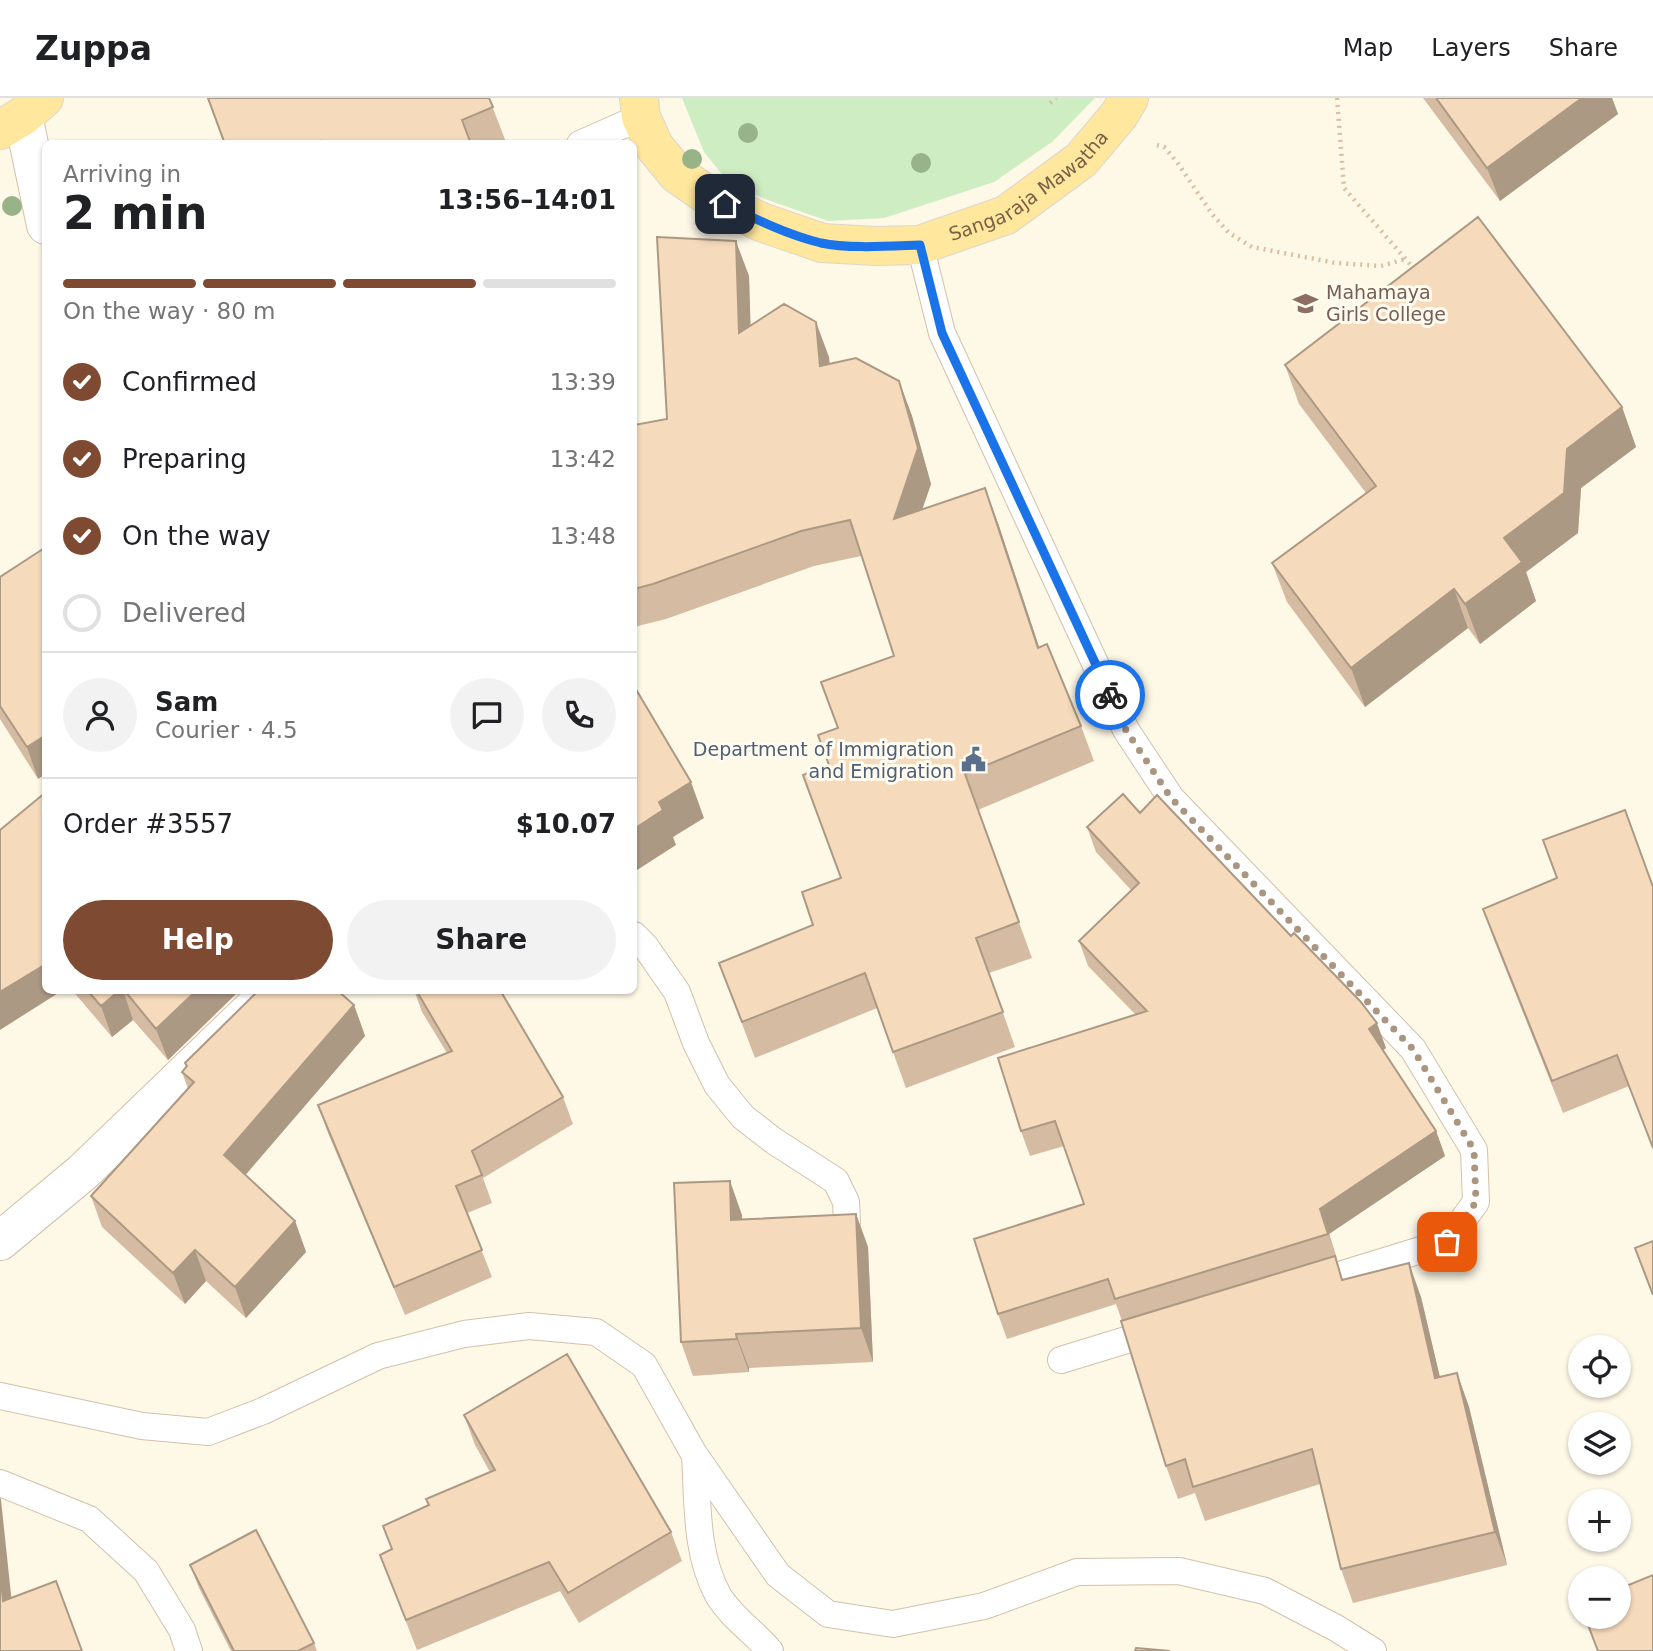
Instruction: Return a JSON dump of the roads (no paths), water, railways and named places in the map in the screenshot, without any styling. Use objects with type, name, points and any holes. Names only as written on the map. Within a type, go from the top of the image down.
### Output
[{"type":"main road","name":"Sangaraja Mawatha","points":[[640,107],[654,146],[677,174],[707,195],[761,222],[822,243],[876,246],[920,245],[1006,215],[1081,160],[1096,145],[1129,98]]},
{"type":"street","points":[[22,115],[42,207]]},
{"type":"street","points":[[0,1241],[83,1172],[268,994]]},
{"type":"lane","points":[[586,140],[640,107]]},
{"type":"lane","points":[[920,245],[942,333],[1126,730],[1171,798],[1413,1049],[1474,1150],[1476,1202],[1447,1242],[1287,1291]]},
{"type":"lane","points":[[637,938],[677,992],[696,1043],[718,1085],[743,1117],[774,1141],[836,1181],[846,1202],[847,1222]]},
{"type":"lane","points":[[1060,1360],[1180,1324]]},
{"type":"lane","points":[[0,1396],[142,1426],[208,1432],[263,1411],[378,1356],[464,1334],[529,1326],[596,1332],[644,1365],[695,1454],[778,1575],[828,1614],[893,1624],[984,1606],[1077,1572],[1179,1571],[1265,1591],[1336,1628],[1373,1651]]},
{"type":"lane","points":[[695,1454],[700,1531],[706,1566],[719,1595],[731,1612],[769,1651]]},
{"type":"lane","points":[[0,1483],[89,1519],[146,1571],[182,1630],[188,1651]]},
{"type":"place","name":"Mahamaya Girls College","points":[[1306,303]]},
{"type":"place","name":"Department of Immigration and Emigration","points":[[974,760]]}]
